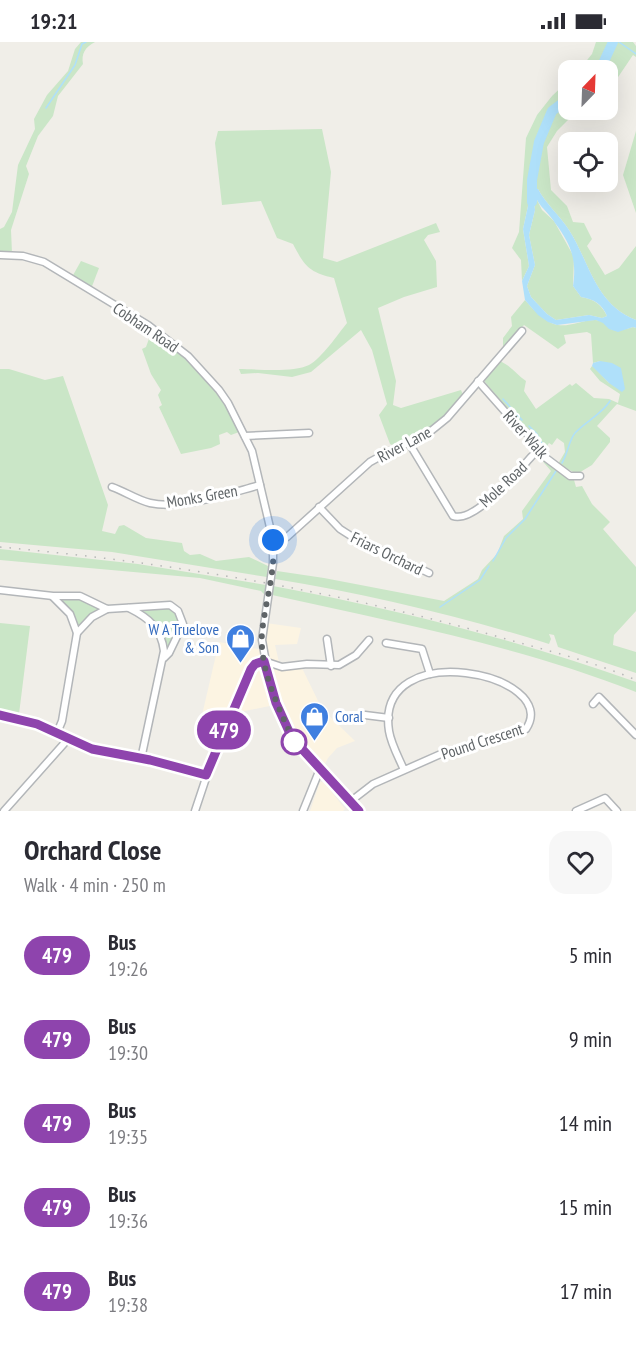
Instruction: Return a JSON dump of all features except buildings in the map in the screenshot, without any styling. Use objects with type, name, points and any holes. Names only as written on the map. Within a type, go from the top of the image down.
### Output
[{"type":"street","name":"Cobham Road","points":[[0,255],[23,256],[44,262],[165,337],[189,356],[219,390],[252,451],[273,540],[273,563],[262,633],[264,661],[270,685],[285,726],[295,743],[359,811]]},
{"type":"street","name":"River Lane","points":[[273,540],[284,539],[370,462],[426,435],[441,423],[522,330]]},
{"type":"street","name":"River Walk","points":[[478,381],[516,424],[532,438],[542,455],[570,476],[580,476]]},
{"type":"street","points":[[245,436],[309,433]]},
{"type":"street","name":"Mole Road","points":[[409,443],[453,516],[459,518],[465,517],[488,501],[531,456]]},
{"type":"street","name":"Monks Green","points":[[111,487],[147,502],[160,504],[188,502],[260,485]]},
{"type":"street","name":"Friars Orchard","points":[[318,507],[345,533],[429,573]]},
{"type":"street","points":[[0,590],[52,596],[80,596],[107,609]]},
{"type":"street","points":[[52,596],[70,614],[77,633],[62,721],[57,733]]},
{"type":"street","points":[[77,633],[92,617],[107,609],[170,605],[178,611],[182,620],[182,628],[164,658]]},
{"type":"street","points":[[129,608],[154,624],[163,643],[164,658],[141,759]]},
{"type":"street","points":[[327,639],[331,666]]},
{"type":"street","points":[[195,811],[206,775],[255,664],[264,661],[282,667],[307,664],[339,665],[351,660],[369,640]]},
{"type":"street","points":[[386,643],[422,649],[430,674]]},
{"type":"street","name":"Pound Crescent","points":[[351,801],[373,784],[454,749],[523,730],[529,726],[530,711],[526,701],[508,685],[471,674],[454,672],[430,674],[413,680],[399,693],[392,704],[389,718]]},
{"type":"street","points":[[593,704],[599,697],[636,735]]},
{"type":"street","points":[[0,714],[27,720],[92,749],[206,775]]},
{"type":"street","points":[[365,715],[389,718],[391,738],[404,770]]},
{"type":"street","points":[[4,811],[69,738]]},
{"type":"street","points":[[303,811],[320,769]]},
{"type":"street","points":[[576,811],[605,798],[617,811]]},
{"type":"shaded area","points":[[266,623],[301,628],[297,644],[275,645],[281,671],[302,668],[322,709],[355,741],[337,748],[325,764],[297,735],[284,703],[240,712],[234,730],[202,715],[219,642],[258,649],[266,646]]},
{"type":"shaded area","points":[[320,782],[324,782],[345,809],[343,811],[310,811]]},
{"type":"green space","points":[[81,42],[95,42],[84,51],[83,64],[58,96],[53,116],[38,136],[26,166],[29,174],[11,230],[12,253],[0,252],[0,229],[4,227],[12,212],[18,165],[35,129],[34,119],[47,95],[68,71],[75,49]]},
{"type":"green space","points":[[596,42],[633,42],[636,46],[636,57],[633,55],[618,77],[618,60],[587,60]]},
{"type":"green space","points":[[558,90],[558,120],[568,120],[557,131],[547,147],[551,190],[567,206],[573,222],[584,223],[592,239],[587,246],[605,275],[619,268],[636,246],[636,320],[622,313],[602,293],[569,230],[538,189],[528,189],[528,206],[523,229],[529,266],[522,281],[521,260],[512,248],[519,232],[526,138],[537,115]]},
{"type":"green space","points":[[322,129],[331,172],[323,258],[337,262],[436,223],[440,232],[428,235],[424,240],[436,261],[437,287],[378,308],[396,381],[393,405],[401,408],[461,390],[463,395],[432,426],[394,446],[390,444],[379,415],[387,404],[372,350],[361,330],[311,372],[292,377],[258,373],[241,374],[239,369],[285,370],[309,365],[324,352],[347,323],[334,278],[313,271],[301,258],[293,244],[277,238],[261,201],[222,205],[215,143],[218,131]]},
{"type":"green space","points":[[636,131],[636,213],[623,175]]},
{"type":"green space","points":[[537,200],[542,210],[554,221],[574,257],[573,286],[581,297],[600,305],[607,316],[602,318],[589,315],[556,320],[531,297],[527,286],[535,265],[529,235],[535,210],[534,201]]},
{"type":"green space","points":[[81,261],[99,268],[91,289],[72,277]]},
{"type":"green space","points":[[525,300],[544,319],[553,324],[567,325],[595,320],[617,330],[636,328],[636,411],[617,404],[597,426],[610,438],[610,442],[592,465],[577,474],[558,464],[565,452],[564,443],[557,438],[552,445],[549,443],[543,452],[534,435],[518,422],[484,378],[500,361],[504,363],[526,381],[524,391],[536,409],[570,384],[572,386],[576,383],[594,398],[609,399],[618,403],[620,394],[600,381],[590,369],[594,367],[609,383],[600,361],[593,363],[591,334],[587,332],[564,335],[566,343],[558,349],[524,325],[503,348],[503,338],[512,326],[511,317]]},
{"type":"green space","points":[[118,313],[160,337],[164,350],[170,346],[190,361],[221,397],[239,432],[219,435],[220,444],[211,448],[181,454],[159,407],[162,405],[158,395],[161,390],[151,374],[142,349],[146,347],[150,336]]},
{"type":"green space","points":[[0,369],[9,369],[45,380],[63,376],[108,505],[102,531],[115,534],[119,526],[124,525],[146,538],[182,543],[184,551],[190,555],[200,554],[216,561],[249,557],[268,566],[267,577],[112,552],[0,542]]},
{"type":"green space","points":[[539,457],[574,480],[576,487],[582,486],[592,504],[610,522],[603,529],[636,567],[636,611],[614,635],[613,645],[636,652],[636,673],[558,647],[554,635],[549,634],[551,639],[549,644],[413,607],[275,579],[277,571],[444,601],[478,579],[482,570],[497,554],[504,536],[523,519],[522,511],[551,471]]},
{"type":"green space","points":[[0,549],[138,564],[266,585],[264,594],[261,591],[200,578],[0,560]]},
{"type":"green space","points":[[273,586],[411,615],[502,639],[636,682],[636,692],[502,648],[272,595]]},
{"type":"green space","points":[[62,598],[80,599],[100,608],[78,627],[72,612],[61,601]]},
{"type":"green space","points":[[173,608],[179,628],[168,648],[154,622],[137,610]]},
{"type":"green space","points":[[0,623],[30,626],[19,714],[0,711]]},
{"type":"water","points":[[528,188],[538,189],[569,230],[602,293],[622,313],[636,320],[636,328],[618,332],[596,320],[557,325],[538,315],[525,300],[522,281],[529,266],[523,229],[528,206]],"holes":[[[537,200],[569,245],[574,268],[573,286],[581,297],[600,305],[607,316],[602,318],[589,315],[556,320],[531,297],[527,286],[535,265],[529,235],[535,210],[534,201]]]},
{"type":"water","points":[[600,361],[612,363],[621,368],[625,389],[622,392],[592,366],[593,363]]},
{"type":"waterway","points":[[46,108],[75,65],[82,44],[86,42]]},
{"type":"waterway","points":[[605,60],[613,42]]},
{"type":"waterway","points":[[619,42],[636,54]]},
{"type":"waterway","points":[[532,202],[532,180],[539,142],[552,111],[558,106]]},
{"type":"waterway","points":[[503,399],[522,420]]},
{"type":"waterway","points":[[562,463],[575,433],[610,401]]},
{"type":"waterway","points":[[529,426],[542,443]]},
{"type":"waterway","points":[[493,561],[506,538],[525,519],[556,471]]},
{"type":"waterway","points":[[440,607],[480,580],[489,566]]},
{"type":"railway","points":[[0,547],[124,561],[309,591],[371,604],[492,635],[583,661],[636,680]]},
{"type":"bus line","name":"479","points":[[0,715],[37,724],[92,749],[150,760],[206,775],[252,666],[264,661],[276,703],[295,743],[359,811]]},
{"type":"place","name":"W A Truelove & Son","points":[[240,664]]},
{"type":"place","name":"Coral","points":[[314,742]]},
{"type":"route","points":[[273,540],[273,563],[262,633],[262,651],[276,703],[294,742]]}]
